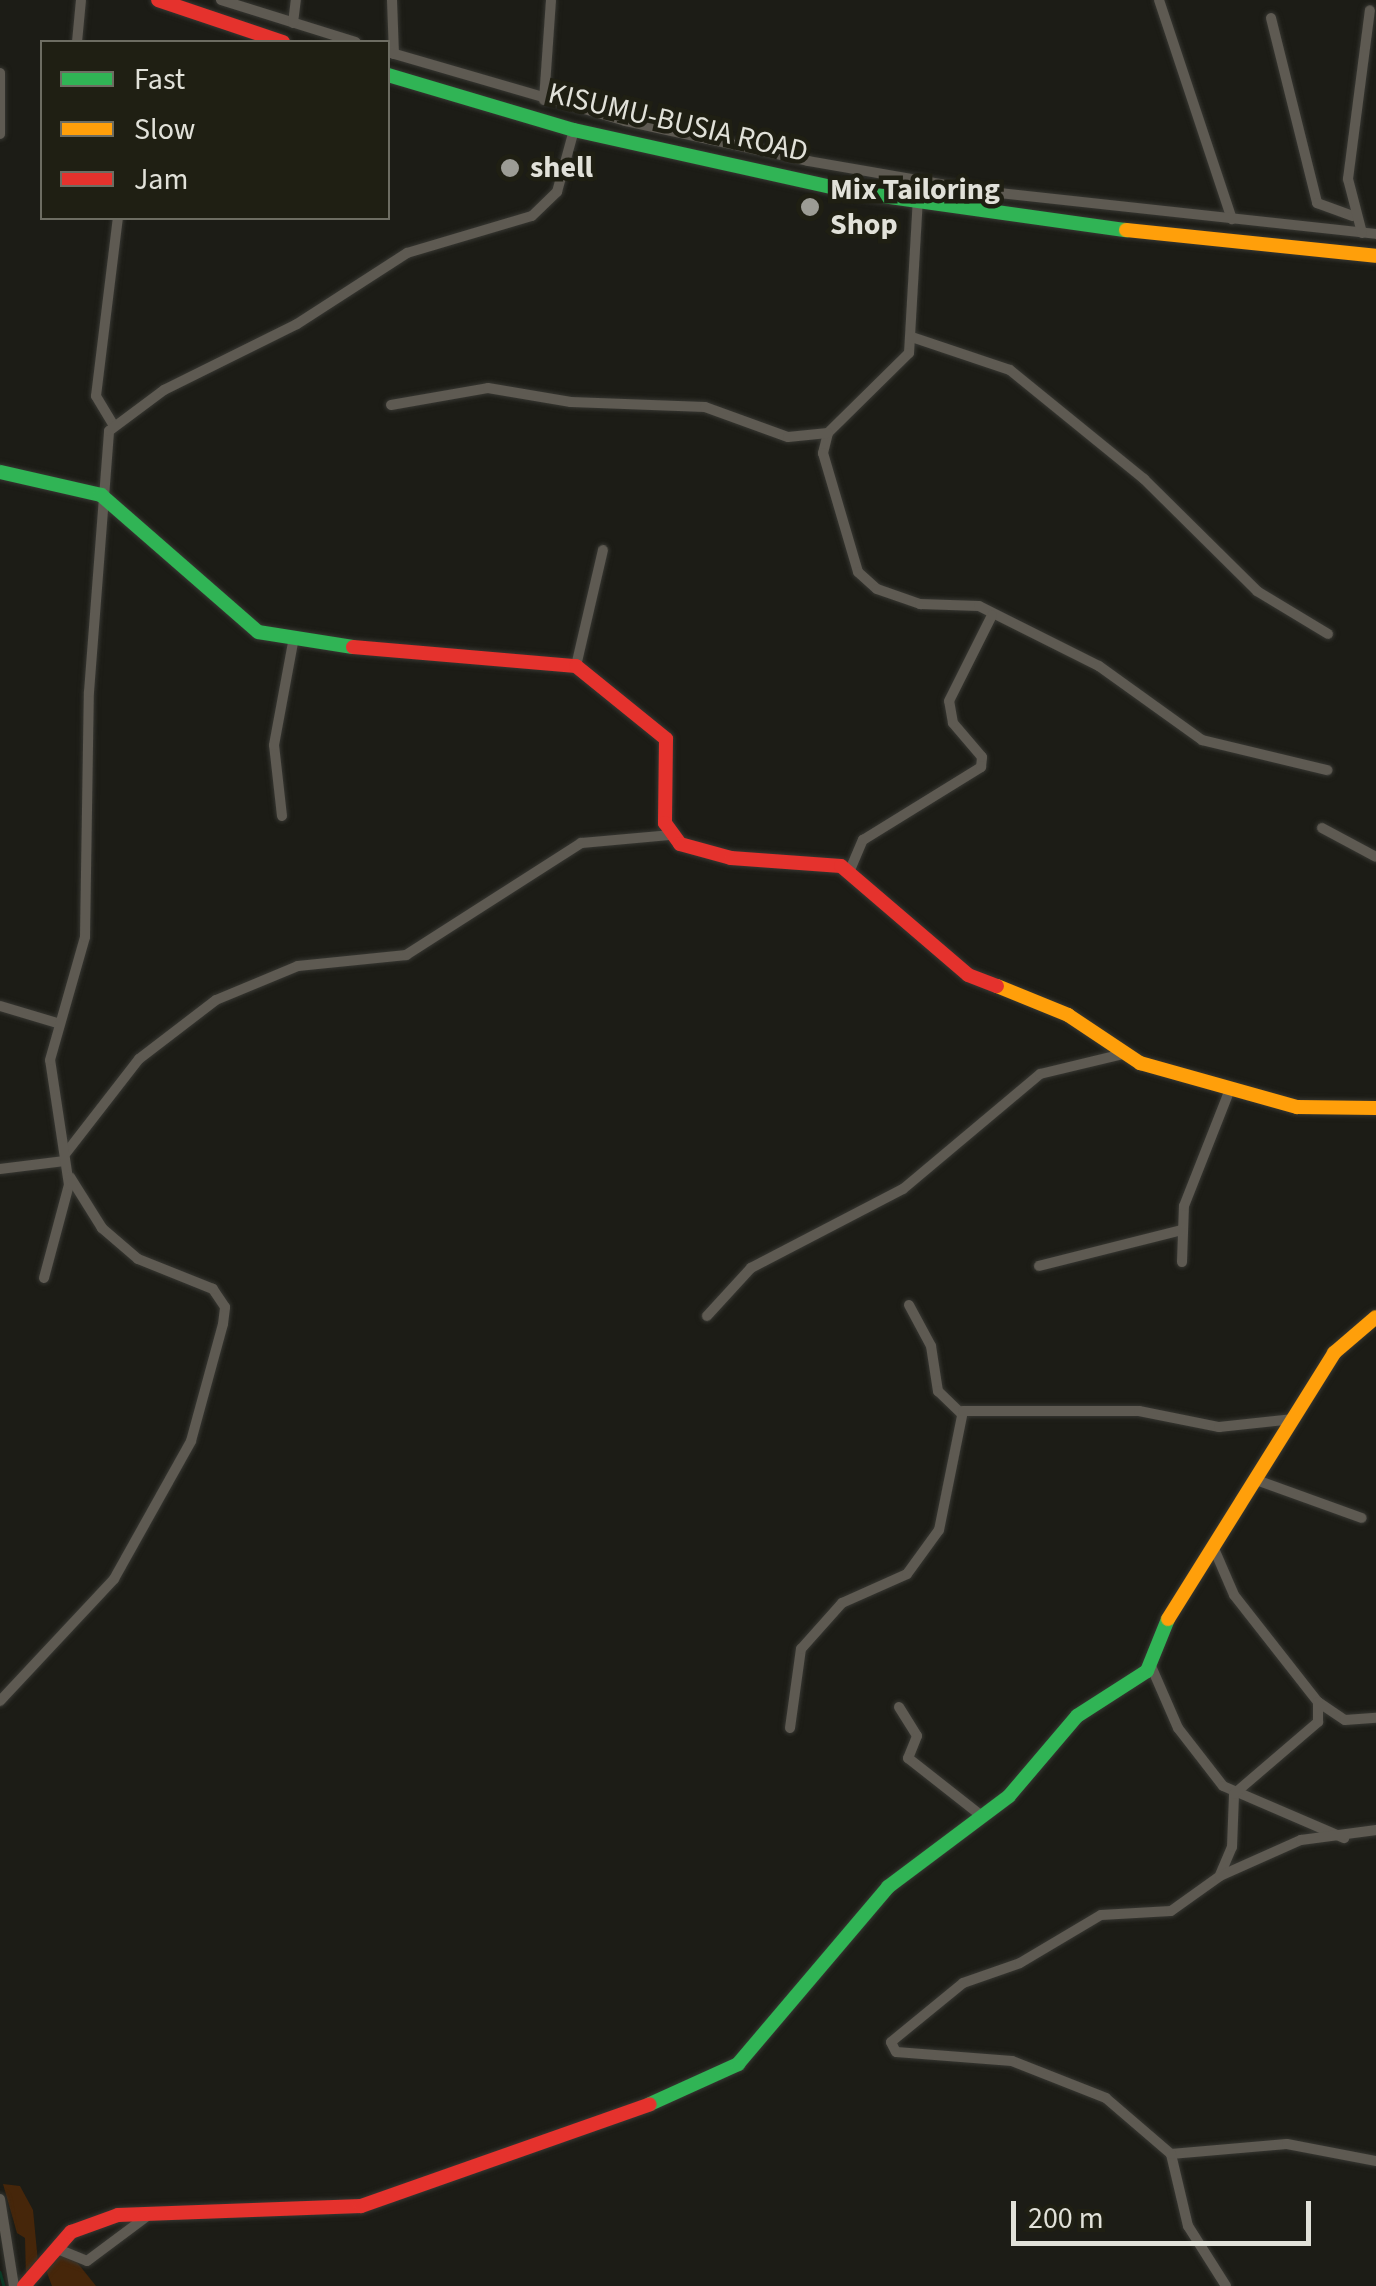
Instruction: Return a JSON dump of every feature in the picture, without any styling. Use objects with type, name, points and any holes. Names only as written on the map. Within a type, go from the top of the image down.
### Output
[{"type":"main road","points":[[158,0],[277,40]]},
{"type":"main road","name":"KISUMU-BUSIA ROAD","points":[[390,76],[574,130],[916,203],[1376,256]]},
{"type":"main road","points":[[0,472],[101,495],[236,617],[293,642],[576,666],[666,739],[670,834],[708,854],[819,860],[850,870],[968,975],[1068,1015],[1124,1054],[1316,1110],[1376,1108]]},
{"type":"main road","points":[[24,2286],[86,2226],[158,2208],[361,2206],[704,2083],[753,2051],[888,1887],[983,1817],[1077,1716],[1151,1666],[1171,1613],[1215,1551],[1346,1338],[1376,1317]]},
{"type":"street","points":[[77,40],[81,0]]},
{"type":"street","points":[[222,0],[349,40]]},
{"type":"street","points":[[293,23],[296,0]]},
{"type":"street","points":[[392,0],[391,53],[544,100],[919,180],[1376,234]]},
{"type":"street","points":[[544,100],[552,0]]},
{"type":"street","points":[[1159,0],[1232,219]]},
{"type":"street","points":[[1362,233],[1353,216],[1348,179],[1370,10]]},
{"type":"street","points":[[1271,18],[1317,204],[1353,216]]},
{"type":"street","points":[[0,73],[0,134]]},
{"type":"street","points":[[114,426],[407,253],[532,216],[557,192],[574,130]]},
{"type":"street","points":[[919,180],[912,337],[904,364],[828,433],[824,454],[836,513],[862,576],[920,604],[973,603],[1099,666],[1202,740],[1327,770]]},
{"type":"street","points":[[1176,234],[1178,213]]},
{"type":"street","points":[[44,1278],[69,1176],[51,1086],[57,1023],[85,937],[101,495],[114,426],[96,396],[118,220]]},
{"type":"street","points":[[912,337],[1010,370],[1144,478],[1257,591],[1328,634]]},
{"type":"street","points":[[391,405],[488,388],[572,402],[705,407],[788,436],[828,433]]},
{"type":"street","points":[[576,666],[603,550]]},
{"type":"street","points":[[850,870],[863,840],[981,767],[982,757],[953,723],[949,701],[992,615]]},
{"type":"street","points":[[282,816],[274,745],[293,642]]},
{"type":"street","points":[[1322,828],[1376,856]]},
{"type":"street","points":[[0,1169],[66,1157],[140,1059],[216,1000],[298,966],[406,955],[581,842],[670,834]]},
{"type":"street","points":[[0,1006],[57,1023]]},
{"type":"street","points":[[706,1316],[751,1268],[876,1207],[1040,1074],[1124,1054]]},
{"type":"street","points":[[1182,1262],[1184,1206],[1230,1088]]},
{"type":"street","points":[[0,1700],[114,1579],[191,1441],[223,1324],[224,1306],[213,1289],[138,1259],[102,1228],[69,1176]]},
{"type":"street","points":[[1039,1266],[1182,1230]]},
{"type":"street","points":[[909,1305],[931,1346],[938,1391],[961,1413],[1139,1410],[1219,1426],[1295,1419]]},
{"type":"street","points":[[790,1728],[801,1649],[855,1594],[907,1574],[939,1530],[961,1413]]},
{"type":"street","points":[[1258,1481],[1362,1518]]},
{"type":"street","points":[[1215,1551],[1234,1595],[1318,1702],[1345,1720],[1376,1718]]},
{"type":"street","points":[[1151,1666],[1178,1728],[1234,1794],[1347,1840]]},
{"type":"street","points":[[1220,1876],[1232,1847],[1234,1794],[1318,1722],[1318,1702]]},
{"type":"street","points":[[899,1707],[917,1732],[908,1758],[983,1817]]},
{"type":"street","points":[[1226,2286],[1188,2226],[1171,2154],[1076,2081],[1001,2058],[890,2046],[963,1983],[1020,1963],[1101,1915],[1171,1911],[1220,1876],[1301,1840],[1347,1840],[1376,1830]]},
{"type":"street","points":[[1171,2154],[1287,2144],[1376,2161]]},
{"type":"street","points":[[0,2199],[14,2286]]},
{"type":"street","points":[[60,2251],[87,2261],[158,2208]]},
{"type":"shaded area","points":[[3,2184],[20,2186],[33,2210],[38,2262],[26,2277],[25,2238],[17,2233]]},
{"type":"shaded area","points":[[63,2252],[76,2261],[96,2286],[52,2286],[46,2270]]},
{"type":"waterway","points":[[0,2272],[4,2286]]},
{"type":"traffic: fast","points":[[390,76],[574,130],[854,192],[1126,230]]},
{"type":"traffic: fast","points":[[0,472],[101,495],[258,632],[353,647]]},
{"type":"traffic: fast","points":[[650,2104],[738,2064],[888,1887],[1009,1796],[1077,1716],[1147,1671],[1168,1619]]},
{"type":"traffic: slow","points":[[1126,230],[1376,256]]},
{"type":"traffic: slow","points":[[997,986],[1068,1015],[1140,1063],[1297,1107],[1376,1108]]},
{"type":"traffic: slow","points":[[1168,1619],[1334,1353],[1376,1317]]},
{"type":"traffic: jam","points":[[158,0],[277,40]]},
{"type":"traffic: jam","points":[[353,647],[576,666],[666,739],[665,823],[680,844],[731,858],[841,866],[968,975],[997,986]]},
{"type":"traffic: jam","points":[[24,2286],[71,2232],[118,2215],[361,2206],[650,2104]]},
{"type":"place","name":"shell","points":[[510,168]]},
{"type":"place","name":"Mix Tailoring Shop","points":[[810,207]]}]
